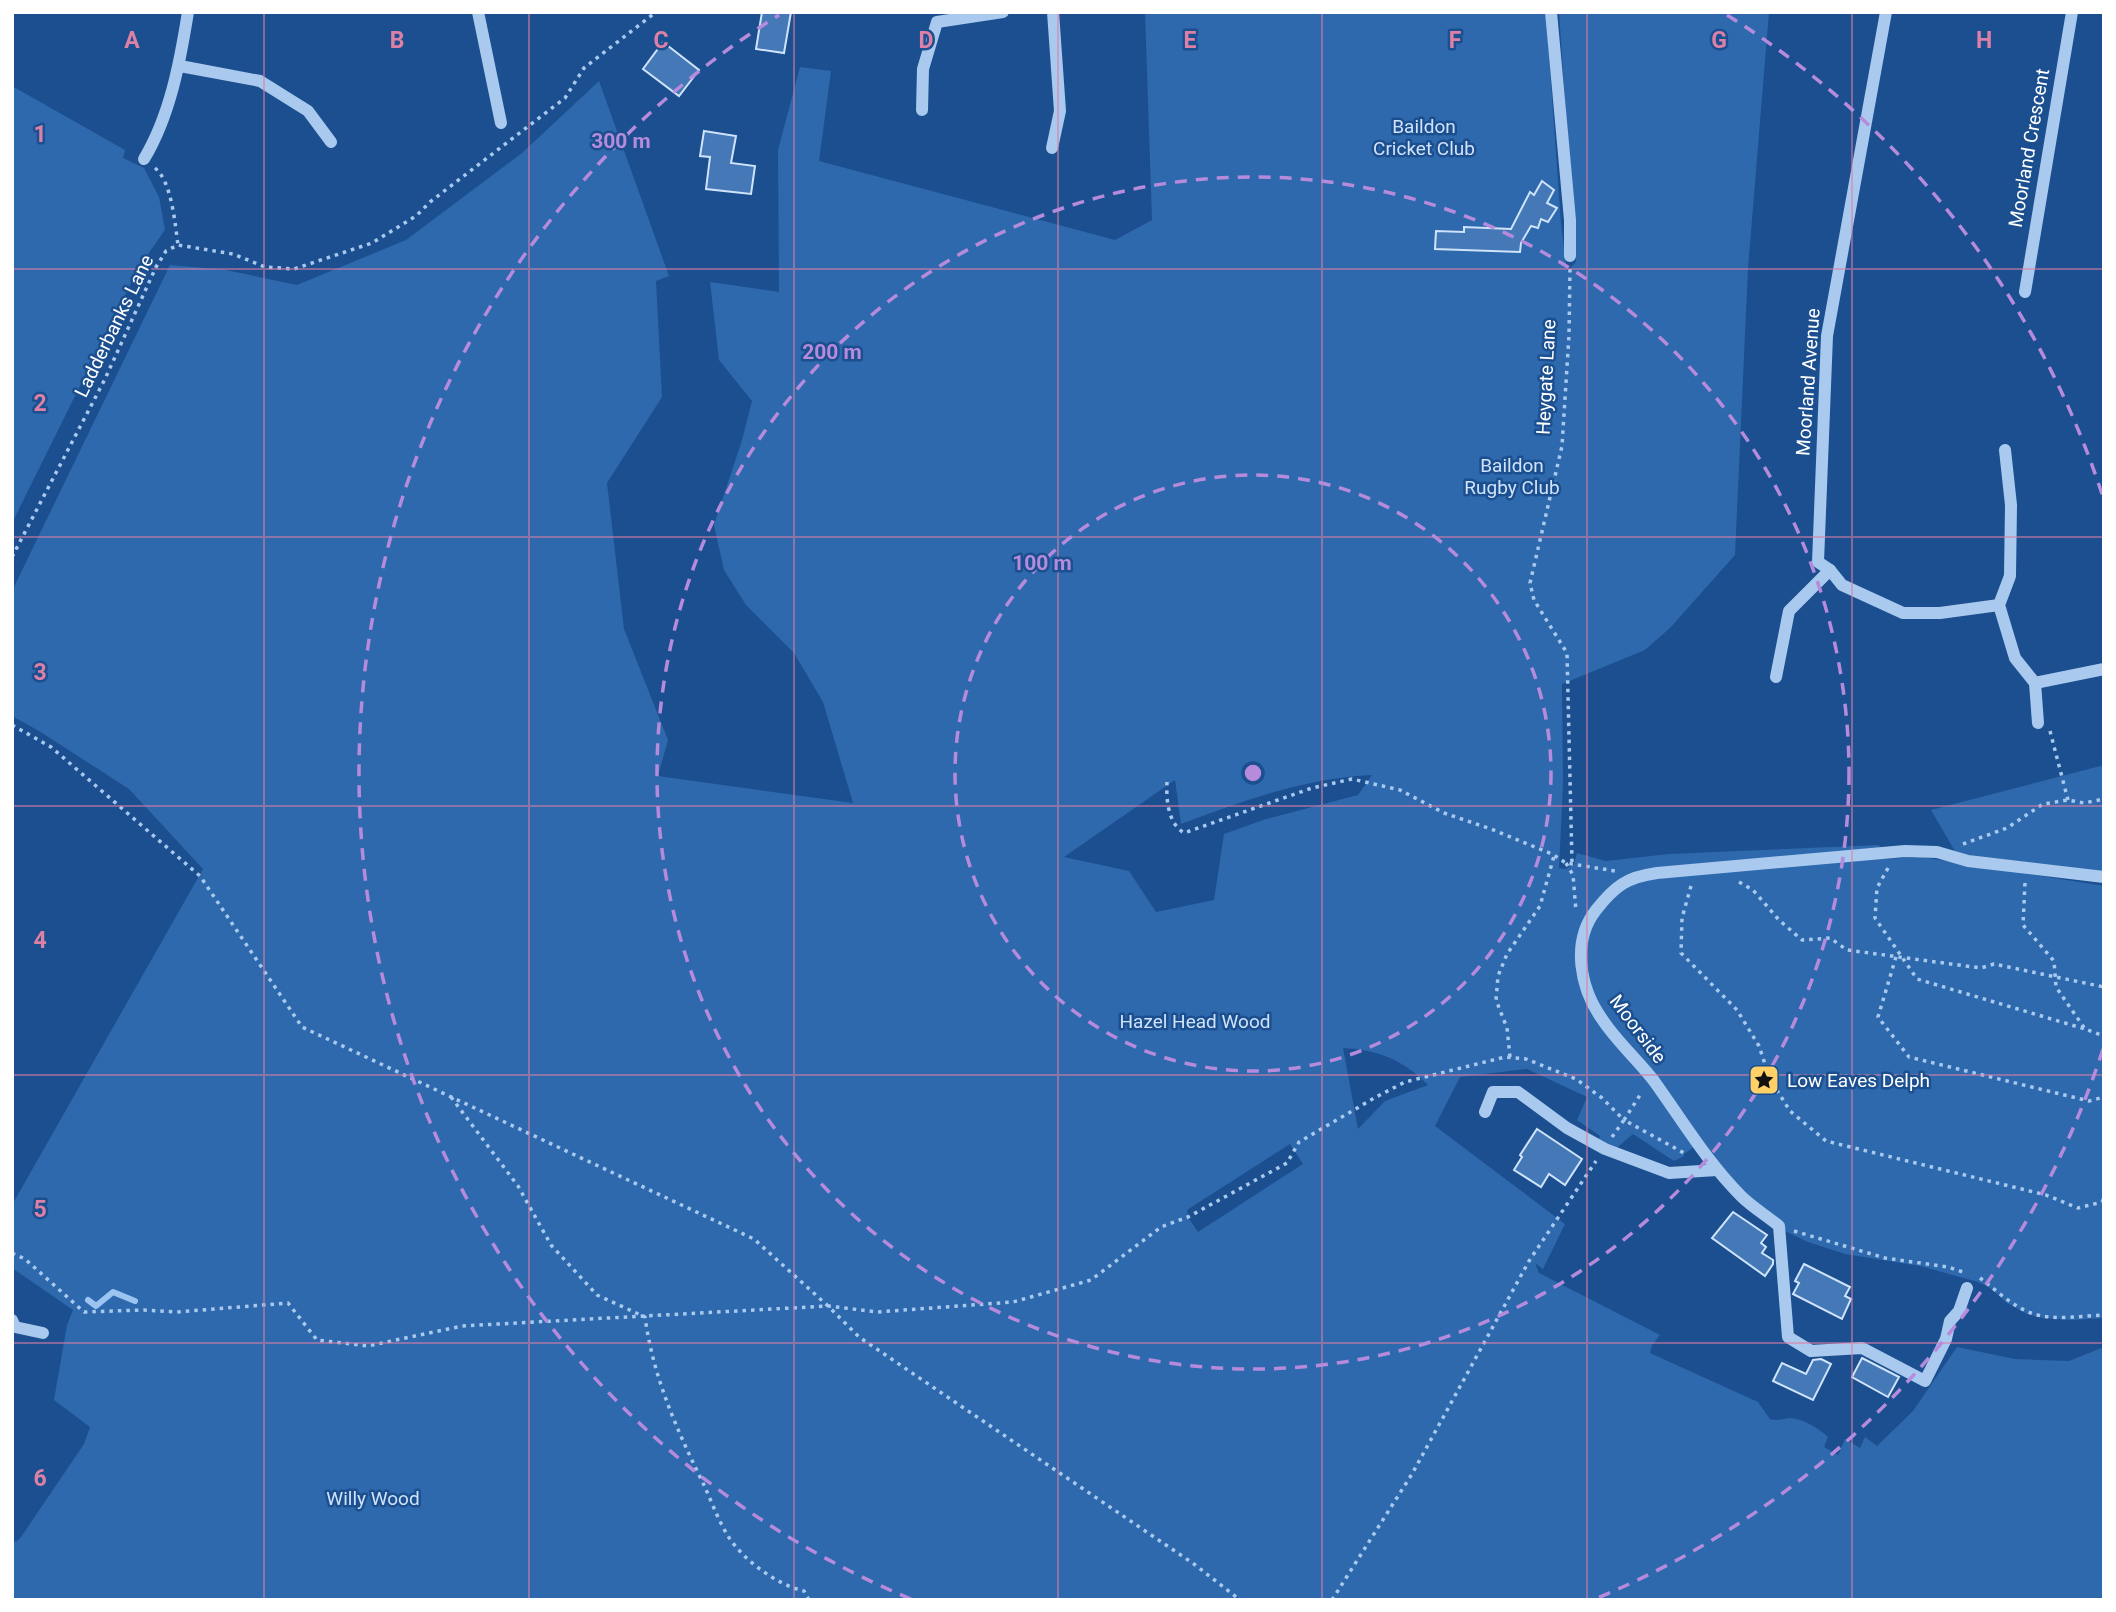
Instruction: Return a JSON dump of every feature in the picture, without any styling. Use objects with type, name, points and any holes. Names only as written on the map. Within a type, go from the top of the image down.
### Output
[{"type":"street","points":[[144,159],[153,144],[180,66],[188,12]]},
{"type":"street","points":[[478,12],[502,123]]},
{"type":"street","points":[[922,110],[923,69],[937,22],[1003,12]]},
{"type":"street","points":[[1052,148],[1060,111],[1053,12]]},
{"type":"street","points":[[1551,12],[1570,220],[1570,256]]},
{"type":"street","name":"Moorland Avenue","points":[[1886,12],[1827,336],[1818,562],[1830,570],[1842,585],[1903,613],[1940,613],[1999,605]]},
{"type":"street","name":"Moorland Crescent","points":[[2025,292],[2072,12]]},
{"type":"street","points":[[180,66],[260,81],[308,111],[331,142]]},
{"type":"street","points":[[2005,450],[2011,505],[2010,576],[1999,605],[2015,658],[2035,684],[2038,723]]},
{"type":"street","points":[[1776,677],[1789,611],[1830,570]]},
{"type":"street","points":[[2035,684],[2104,669]]},
{"type":"street","name":"Moorside","points":[[1779,1226],[1744,1199],[1717,1170],[1651,1078],[1601,1017],[1586,984],[1579,950],[1583,934],[1608,895],[1621,883],[1638,876],[1917,851],[1937,852],[1968,861],[2104,877]]},
{"type":"street","points":[[1485,1112],[1493,1093],[1518,1092],[1567,1128],[1605,1149],[1670,1173],[1717,1170]]},
{"type":"street","points":[[1779,1226],[1787,1337],[1811,1352],[1862,1348],[1925,1381],[1946,1339],[1950,1321],[1959,1311],[1967,1288]]},
{"type":"street","points":[[12,1320],[15,1327],[43,1333]]},
{"type":"path","name":"Ladderbanks Lane","points":[[12,557],[105,379],[156,267],[166,251],[178,245],[233,254],[265,267],[294,269],[372,243],[416,216],[430,202],[565,98],[584,68],[656,12]]},
{"type":"path","points":[[162,174],[171,201],[178,245]]},
{"type":"path","name":"Heygate Lane","points":[[1570,256],[1569,335],[1562,446],[1530,583],[1534,600],[1567,653],[1573,863]]},
{"type":"path","points":[[2038,723],[2052,732],[2068,800]]},
{"type":"path","points":[[12,725],[51,747],[200,876],[302,1027],[754,1239],[859,1337],[1194,1564],[1240,1600]]},
{"type":"path","points":[[1167,782],[1166,800],[1170,813],[1179,830],[1184,833],[1312,788],[1352,779],[1400,790],[1444,813],[1491,829],[1566,863],[1573,875],[1576,913]]},
{"type":"path","points":[[1937,852],[2007,828],[2043,804],[2068,800],[2084,803],[2104,799]]},
{"type":"path","points":[[1917,851],[1887,868],[1877,888],[1875,918],[1899,957],[1917,979],[2104,1036]]},
{"type":"path","points":[[1510,1057],[1507,1028],[1496,1000],[1498,976],[1507,954],[1540,906],[1554,856]]},
{"type":"path","points":[[1566,863],[1638,876]]},
{"type":"path","points":[[1713,868],[1753,890],[1779,920],[1802,940],[1830,938],[1847,950],[1981,968],[1994,964],[2104,987]]},
{"type":"path","points":[[2026,868],[2023,925],[2054,961],[2056,987],[2085,1030]]},
{"type":"path","points":[[1696,870],[1682,918],[1681,953],[1737,1010],[1759,1046],[1770,1079],[1790,1111],[1826,1141],[2046,1195],[2078,1208],[2102,1202],[2104,1198]]},
{"type":"path","points":[[1899,957],[1878,1017],[1909,1057],[2089,1101],[2104,1097]]},
{"type":"path","points":[[12,1253],[25,1259],[84,1312],[177,1312],[288,1303],[317,1340],[368,1346],[462,1325],[828,1306],[878,1312],[1013,1302],[1091,1280],[1161,1227],[1188,1217],[1287,1163],[1299,1142],[1405,1082],[1510,1057],[1527,1059],[1576,1079],[1602,1098],[1623,1120],[1717,1170]]},
{"type":"path","points":[[1332,1600],[1412,1474],[1529,1261],[1651,1078]]},
{"type":"path","points":[[450,1097],[518,1186],[551,1245],[597,1295],[645,1317]]},
{"type":"path","points":[[1779,1226],[1821,1241],[1885,1258],[1948,1267],[1968,1273]]},
{"type":"path","points":[[1979,1276],[2009,1301],[2032,1314],[2063,1317],[2104,1315]]},
{"type":"path","points":[[645,1317],[649,1349],[661,1388],[680,1436],[729,1537],[766,1575],[791,1588],[804,1591],[808,1600]]},
{"type":"green space","points":[[1145,12],[1546,12],[1561,224],[1567,271],[1576,262],[1559,12],[1769,12],[1748,268],[1735,555],[1670,628],[1645,650],[1562,684],[1563,784],[1559,868],[1566,869],[1574,864],[1577,853],[1606,861],[1669,854],[1879,845],[1884,859],[1921,857],[2104,886],[2104,1318],[2073,1320],[2027,1314],[1978,1282],[1920,1266],[1845,1254],[1808,1242],[1768,1223],[1694,1147],[1674,1161],[1633,1134],[1613,1151],[1598,1141],[1600,1136],[1577,1120],[1587,1097],[1527,1069],[1460,1077],[1435,1126],[1565,1224],[1543,1269],[1535,1263],[1539,1273],[1660,1335],[1652,1345],[1650,1353],[1758,1402],[1770,1419],[1794,1418],[1815,1427],[1828,1437],[1824,1447],[1838,1455],[1845,1439],[1860,1448],[1865,1437],[1877,1446],[1913,1411],[1957,1347],[2015,1359],[2069,1361],[2104,1347],[2104,1600],[12,1600],[12,1540],[16,1542],[21,1537],[84,1444],[90,1427],[54,1400],[67,1325],[73,1310],[12,1268],[12,1205],[203,869],[129,789],[12,716],[12,591],[170,265],[226,270],[297,285],[406,240],[522,153],[599,81],[669,276],[656,281],[662,397],[607,483],[624,629],[668,740],[658,776],[853,803],[823,702],[794,653],[746,605],[724,570],[714,525],[752,401],[719,360],[710,282],[779,292],[778,150],[800,67],[831,71],[819,161],[1115,240],[1152,220]],"holes":[[[1372,775],[1358,795],[1266,819],[1224,834],[1214,900],[1156,912],[1129,871],[1064,857],[1175,780],[1181,824],[1251,799],[1298,786]],[[1343,1048],[1367,1051],[1399,1062],[1428,1085],[1385,1101],[1358,1129]],[[1290,1144],[1303,1164],[1198,1232],[1188,1217],[1187,1210]]]},
{"type":"green space","points":[[12,86],[125,150],[123,158],[144,168],[159,197],[165,230],[139,267],[12,523]]},
{"type":"green space","points":[[2104,765],[2104,878],[1956,853],[1931,810]]},
{"type":"building","points":[[762,12],[791,12],[784,53],[756,49]]},
{"type":"building","points":[[663,42],[699,70],[679,96],[643,69]]},
{"type":"building","points":[[704,131],[736,136],[731,163],[755,166],[751,194],[706,189],[710,157],[700,156]]},
{"type":"building","points":[[1542,181],[1554,190],[1547,203],[1557,208],[1548,222],[1541,219],[1538,228],[1531,226],[1521,243],[1520,252],[1435,249],[1436,231],[1464,232],[1464,227],[1511,229],[1530,192],[1534,195]]},
{"type":"building","points":[[1537,1129],[1582,1159],[1565,1185],[1549,1174],[1541,1187],[1514,1170],[1522,1157],[1520,1155]]},
{"type":"building","points":[[1733,1212],[1767,1235],[1761,1243],[1766,1247],[1762,1253],[1773,1260],[1773,1264],[1765,1276],[1712,1238]]},
{"type":"building","points":[[1804,1264],[1850,1287],[1845,1296],[1851,1299],[1842,1319],[1793,1294],[1799,1283],[1795,1281]]},
{"type":"building","points":[[1862,1358],[1899,1377],[1888,1397],[1852,1377]]},
{"type":"building","points":[[1821,1359],[1831,1364],[1813,1400],[1773,1381],[1782,1363],[1806,1374],[1813,1360]]},
{"type":"waterway","points":[[88,1300],[96,1306],[113,1292],[135,1301]]},
{"type":"place","name":"Low Eaves Delph","points":[[1764,1080]]},
{"type":"park label","name":"Baildon Cricket Club","points":[[1424,137]]},
{"type":"park label","name":"Baildon Rugby Club","points":[[1512,476]]},
{"type":"park label","name":"Hazel Head Wood","points":[[1195,1021]]},
{"type":"park label","name":"Willy Wood","points":[[373,1498]]}]
